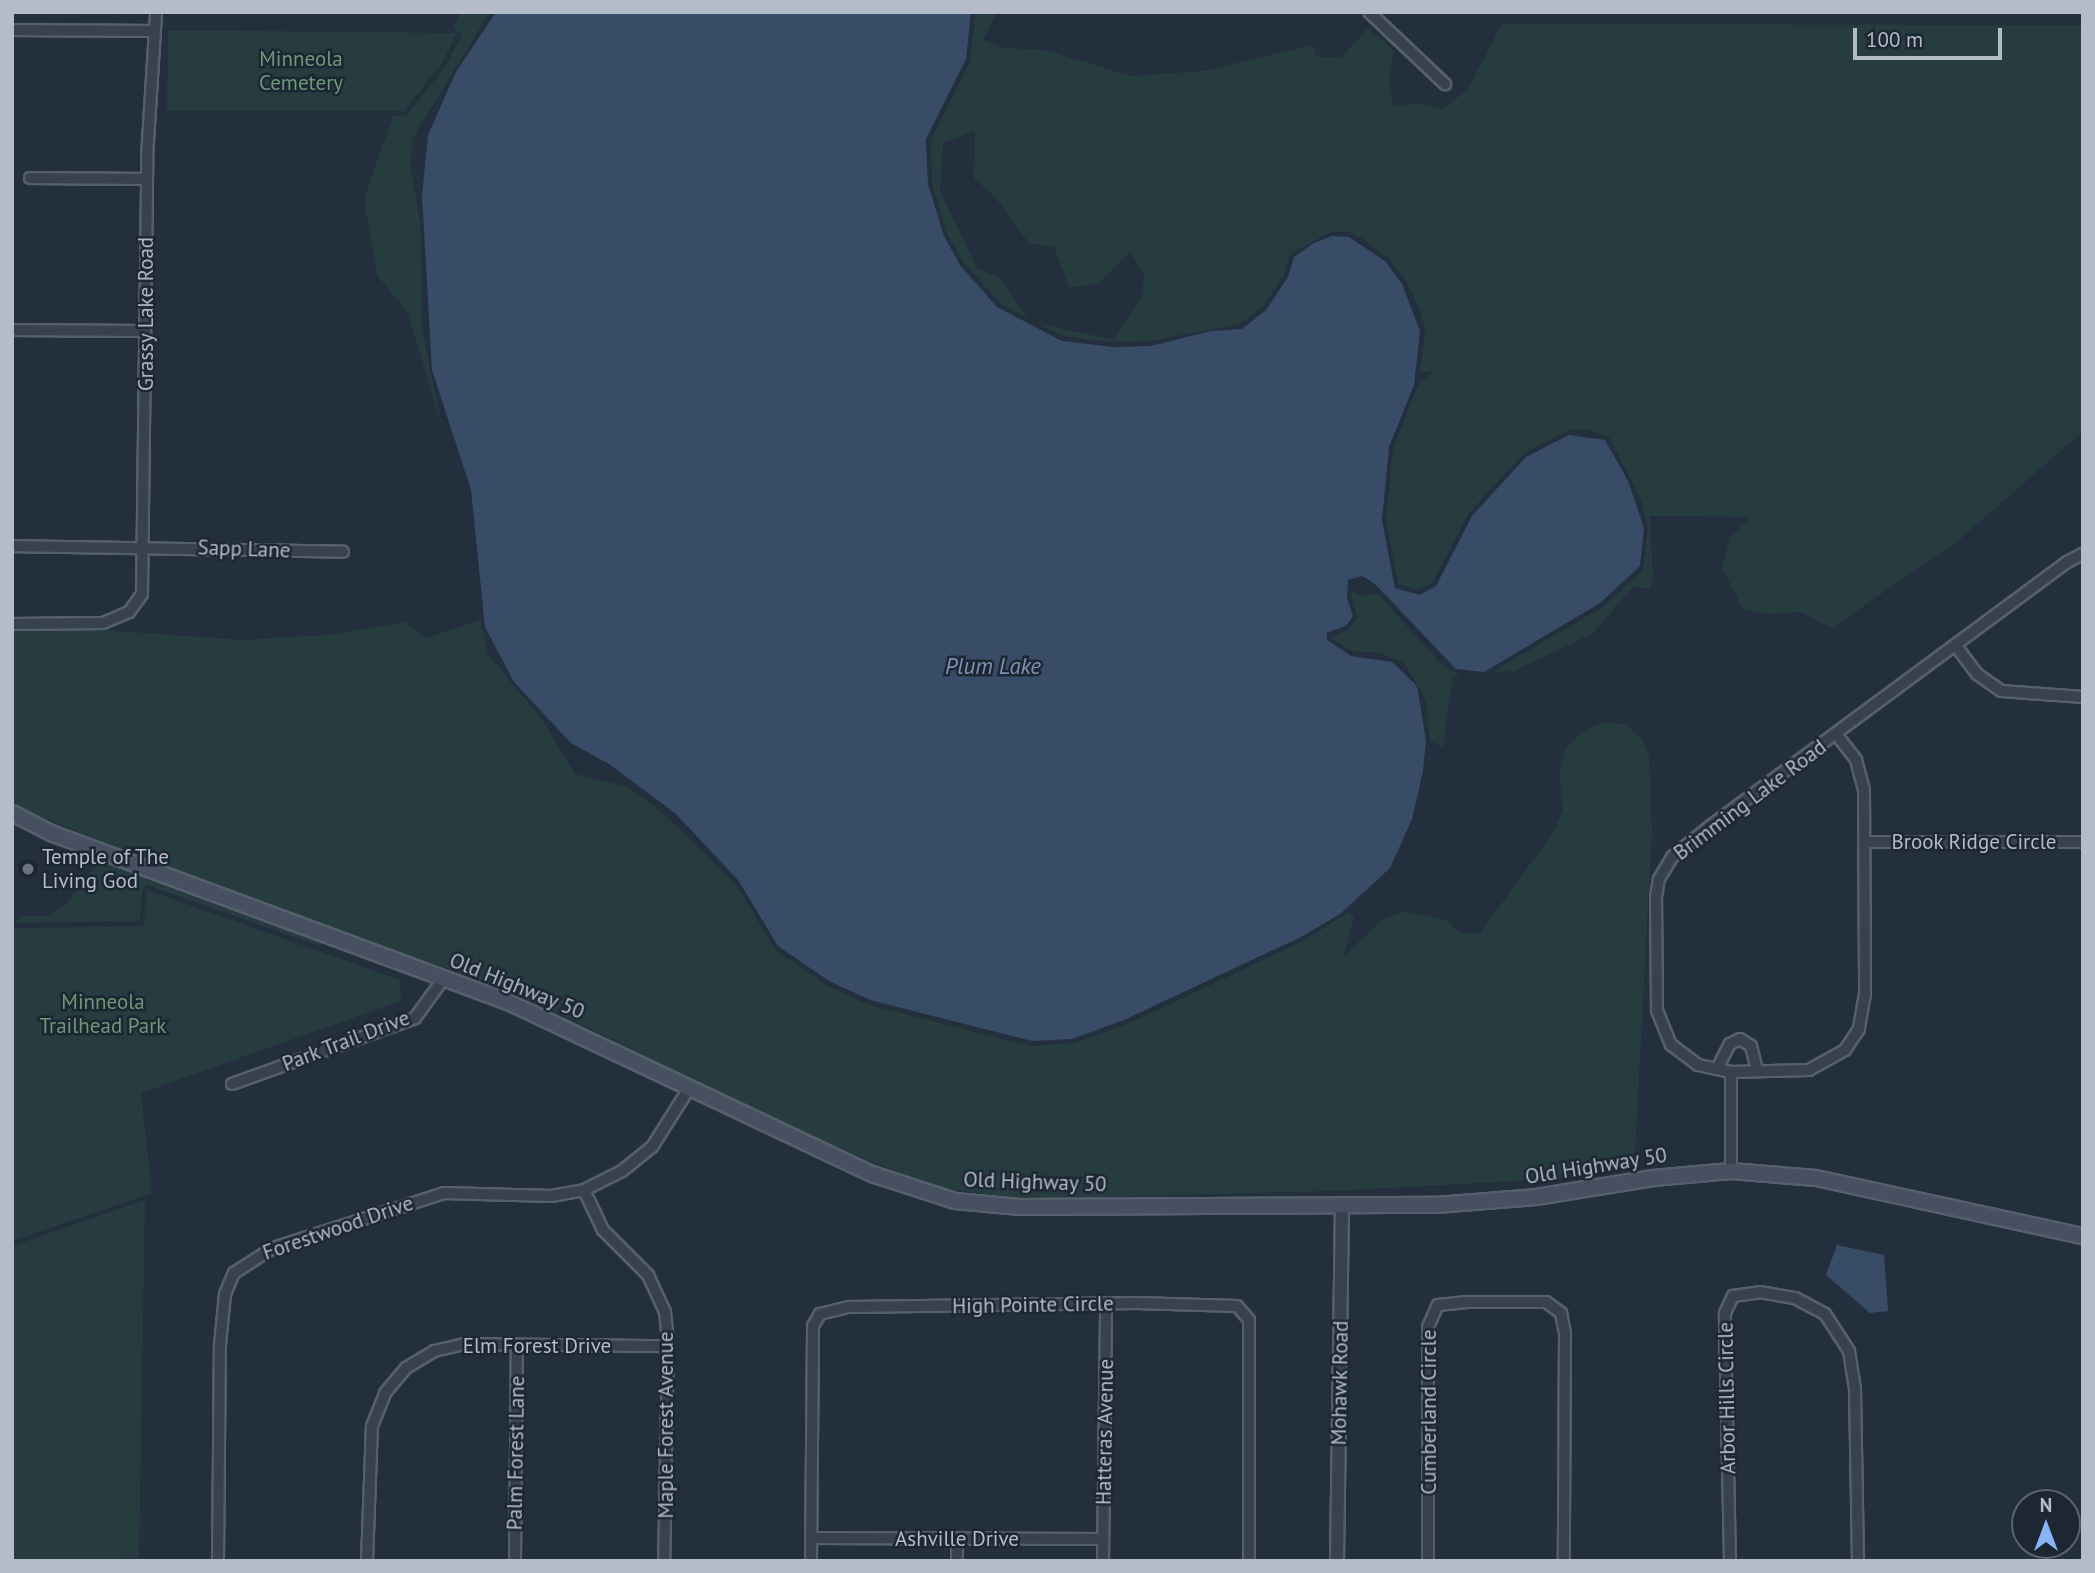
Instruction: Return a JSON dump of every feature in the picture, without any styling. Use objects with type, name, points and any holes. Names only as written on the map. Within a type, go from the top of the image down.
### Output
[{"type":"main road","name":"Old Highway 50","points":[[12,813],[62,837],[444,978],[563,1026],[872,1174],[955,1201],[1020,1207],[1493,1202],[1731,1171],[1816,1178],[2083,1236]]},
{"type":"street","name":"Grassy Lake Road","points":[[12,624],[103,623],[129,612],[142,594],[145,546],[144,331],[147,179],[152,31],[156,12]]},
{"type":"street","points":[[1369,12],[1446,84]]},
{"type":"street","points":[[12,30],[152,31]]},
{"type":"street","points":[[30,178],[147,179]]},
{"type":"street","points":[[12,330],[144,331]]},
{"type":"street","name":"Sapp Lane","points":[[12,546],[145,546],[343,552]]},
{"type":"street","name":"Brimming Lake Road","points":[[1836,734],[1860,771],[1865,842],[1865,993],[1859,1029],[1844,1050],[1821,1066],[1731,1072],[1678,1053],[1659,1023],[1659,879],[1675,853],[1836,734],[1956,646],[2083,554]]},
{"type":"street","points":[[1956,646],[1977,674],[2001,691],[2083,697]]},
{"type":"street","name":"Brook Ridge Circle","points":[[1865,842],[2083,842]]},
{"type":"street","name":"Park Trail Drive","points":[[232,1084],[415,1018],[444,978]]},
{"type":"street","points":[[1717,1069],[1730,1044],[1740,1040],[1751,1046],[1756,1070]]},
{"type":"street","points":[[1731,1072],[1731,1171]]},
{"type":"street","name":"Forestwood Drive","points":[[218,1561],[220,1345],[225,1294],[234,1273],[273,1248],[444,1193],[551,1196],[584,1190],[622,1171],[652,1147],[691,1087]]},
{"type":"street","name":"Maple Forest Avenue","points":[[584,1190],[603,1230],[649,1275],[665,1312],[668,1346],[664,1561]]},
{"type":"street","name":"Mohawk Road","points":[[1337,1561],[1342,1205]]},
{"type":"street","name":"Arbor Hills Circle","points":[[1730,1561],[1725,1313],[1733,1296],[1760,1292],[1795,1298],[1825,1314],[1849,1351],[1855,1389],[1858,1561]]},
{"type":"street","name":"Cumberland Circle","points":[[1428,1561],[1429,1317],[1438,1306],[1480,1302],[1551,1303],[1563,1321],[1564,1561]]},
{"type":"street","name":"Hatteras Avenue","points":[[1103,1561],[1106,1304]]},
{"type":"street","name":"High Pointe Circle","points":[[811,1561],[813,1326],[820,1314],[849,1307],[1220,1304],[1237,1306],[1247,1314],[1251,1328],[1249,1561]]},
{"type":"street","name":"Elm Forest Drive","points":[[367,1561],[369,1452],[385,1393],[406,1368],[434,1351],[465,1344],[668,1346]]},
{"type":"street","name":"Palm Forest Lane","points":[[515,1561],[517,1345]]},
{"type":"street","name":"Ashville Drive","points":[[811,1538],[1103,1539]]},
{"type":"street","points":[[957,1539],[957,1561]]},
{"type":"green space","points":[[460,12],[490,12],[412,139],[411,169],[421,228],[422,328],[442,426],[407,311],[377,275],[364,199],[393,116],[407,115],[445,67],[462,34],[453,28]]},
{"type":"green space","points":[[975,12],[997,12],[983,40],[1005,48],[1045,50],[1131,76],[1204,71],[1313,45],[1317,57],[1341,58],[1368,28],[1394,51],[1389,79],[1393,106],[1419,103],[1443,109],[1468,89],[1502,24],[2083,25],[2083,431],[1960,539],[1832,628],[1801,612],[1768,614],[1743,609],[1722,568],[1730,538],[1750,517],[1650,516],[1653,579],[1649,589],[1634,586],[1592,634],[1514,671],[1492,672],[1603,607],[1643,570],[1648,528],[1641,500],[1609,437],[1591,430],[1568,430],[1524,453],[1469,513],[1433,582],[1419,590],[1398,584],[1386,520],[1393,449],[1418,385],[1434,371],[1420,372],[1425,331],[1419,308],[1406,281],[1388,258],[1365,240],[1349,232],[1331,232],[1291,253],[1284,275],[1263,306],[1240,324],[1150,341],[1113,342],[1063,336],[1039,324],[1114,340],[1142,296],[1144,275],[1130,251],[1099,284],[1069,287],[1054,247],[1029,243],[995,197],[974,178],[975,131],[943,143],[940,191],[977,268],[999,278],[1028,318],[1000,303],[963,262],[947,234],[932,183],[931,140],[970,62]]},
{"type":"green space","name":"Minneola Cemetery","points":[[168,30],[457,33],[441,65],[404,111],[167,111]]},
{"type":"green space","points":[[1350,591],[1364,596],[1377,593],[1442,665],[1460,676],[1453,677],[1443,747],[1430,741],[1426,700],[1405,664],[1381,653],[1352,651],[1331,638],[1349,629],[1357,617]]},
{"type":"green space","points":[[480,620],[488,654],[542,720],[575,774],[628,787],[659,810],[735,883],[776,950],[827,986],[869,1005],[1031,1046],[1074,1043],[1128,1024],[1303,941],[1349,912],[1354,917],[1344,956],[1383,919],[1404,911],[1448,921],[1461,934],[1480,933],[1555,830],[1563,809],[1559,773],[1565,750],[1582,731],[1605,722],[1624,724],[1641,737],[1649,756],[1652,831],[1635,1154],[1629,1163],[1571,1178],[1334,1191],[1018,1199],[936,1187],[790,1129],[575,1021],[478,979],[181,876],[12,804],[12,630],[91,629],[241,640],[327,635],[405,622],[426,638]]},
{"type":"green space","points":[[101,858],[324,941],[320,946],[147,885],[142,889],[140,921],[12,923],[23,916],[49,916],[67,903]]},
{"type":"green space","name":"Minneola Trailhead Park","points":[[147,890],[400,980],[401,1001],[141,1093],[152,1193],[12,1241],[12,928],[144,926]]},
{"type":"green space","points":[[145,1200],[139,1558],[12,1561],[12,1246]]},
{"type":"water","name":"Plum Lake","points":[[496,12],[971,12],[966,59],[926,139],[928,184],[944,236],[960,265],[997,307],[1062,341],[1113,347],[1151,346],[1211,331],[1242,329],[1266,310],[1288,277],[1294,257],[1314,243],[1332,236],[1349,237],[1385,261],[1402,284],[1420,331],[1414,385],[1389,447],[1382,520],[1395,588],[1420,595],[1436,586],[1472,516],[1526,457],[1569,435],[1605,440],[1628,481],[1644,528],[1640,566],[1600,603],[1484,672],[1456,669],[1376,585],[1362,576],[1348,580],[1347,598],[1353,616],[1347,625],[1327,633],[1327,640],[1351,656],[1392,662],[1417,686],[1426,741],[1423,771],[1412,819],[1390,868],[1340,914],[1301,937],[1124,1020],[1072,1039],[1032,1041],[870,1000],[829,981],[778,946],[738,880],[675,813],[609,764],[571,743],[514,682],[485,627],[471,490],[432,370],[422,196],[428,135],[456,72]]},
{"type":"water","points":[[1837,1245],[1884,1255],[1888,1311],[1870,1313],[1826,1275]]},
{"type":"place","name":"Temple of The Living God","points":[[28,869]]}]
